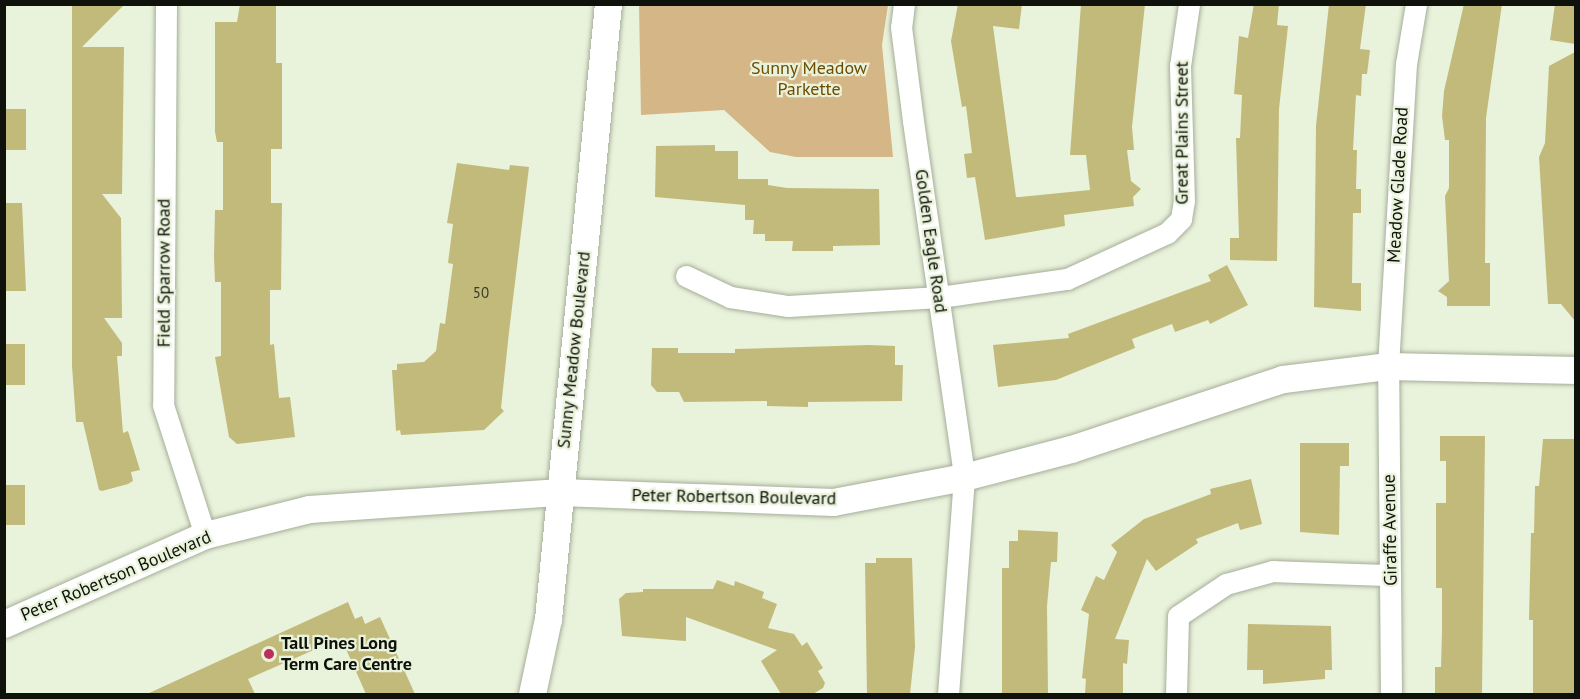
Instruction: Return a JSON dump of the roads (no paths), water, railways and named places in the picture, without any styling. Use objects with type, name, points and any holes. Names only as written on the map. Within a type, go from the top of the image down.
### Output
[{"type":"street","name":"Field Sparrow Road","points":[[166,4],[163,405],[205,535]]},
{"type":"street","name":"Sunny Meadow Boulevard","points":[[531,694],[548,619],[608,4]]},
{"type":"street","name":"Golden Eagle Road","points":[[904,4],[901,27],[964,477]]},
{"type":"street","name":"Great Plains Street","points":[[686,276],[730,297],[788,306],[940,297],[1067,279],[1167,233],[1181,219],[1184,201],[1180,66],[1189,4]]},
{"type":"street","name":"Meadow Glade Road","points":[[1388,366],[1406,64],[1416,4]]},
{"type":"street","name":"Peter Robertson Boulevard","points":[[4,624],[205,535],[309,509],[560,492],[833,502],[964,477],[1071,449],[1282,379],[1388,366],[1575,370]]},
{"type":"street","name":"Giraffe Avenue","points":[[1388,366],[1391,694]]},
{"type":"street","points":[[948,694],[964,477]]},
{"type":"street","points":[[1176,694],[1178,616],[1226,584],[1273,571],[1390,575]]},
{"type":"place","name":"Tall Pines Long Term Care Centre","points":[[269,654]]},
{"type":"park label","name":"Sunny Meadow Parkette","points":[[809,79]]}]
